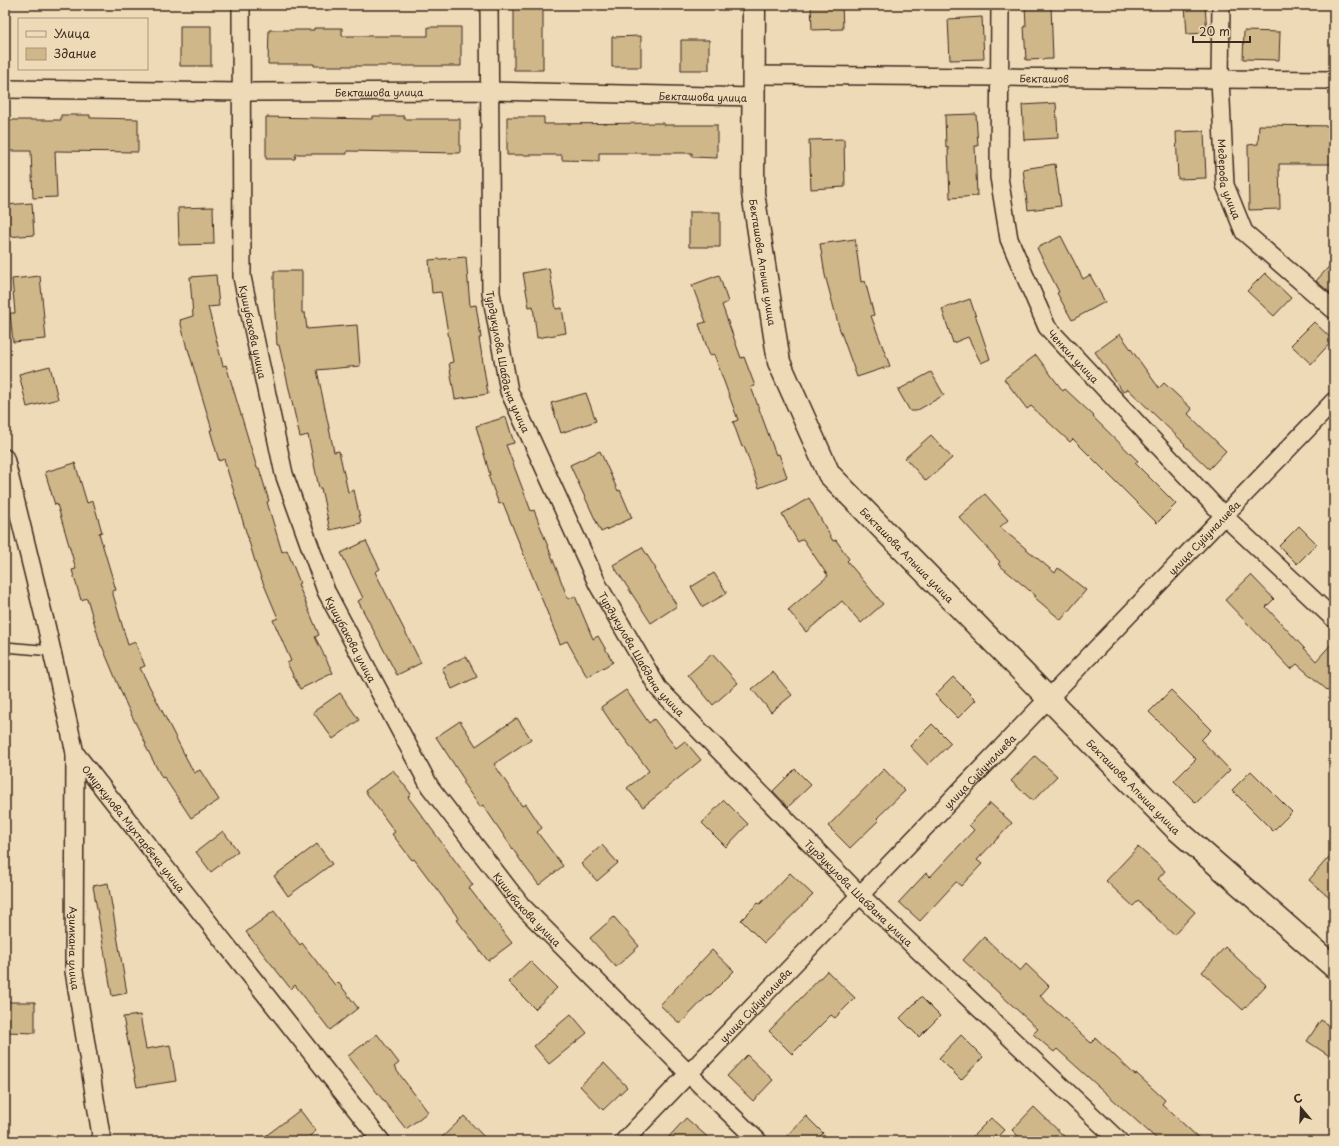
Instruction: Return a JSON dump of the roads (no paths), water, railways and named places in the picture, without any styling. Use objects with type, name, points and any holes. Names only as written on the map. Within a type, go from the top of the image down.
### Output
[{"type":"street","name":"Кушубакова улица","points":[[241,5],[242,277],[284,474],[326,591],[430,787],[521,905],[689,1074],[758,1141]]},
{"type":"street","name":"Турдукулова Шабдана улица","points":[[489,5],[491,293],[509,391],[598,585],[658,688],[860,895],[1118,1141]]},
{"type":"street","name":"Бекташова Апыша улица","points":[[754,5],[753,193],[779,362],[829,474],[1175,828],[1334,967]]},
{"type":"street","name":"Ченкил улица","points":[[1000,5],[999,177],[1009,240],[1047,327],[1224,516],[1334,620]]},
{"type":"street","name":"Медерова улица","points":[[1221,5],[1220,79],[1225,185],[1244,232],[1334,310]]},
{"type":"street","name":"Бекташов","points":[[754,75],[1334,80]]},
{"type":"street","name":"Бекташова улица","points":[[5,89],[241,92],[489,91],[754,97]]},
{"type":"street","name":"улица Суйуналиева","points":[[624,1141],[1334,401]]},
{"type":"street","name":"Омуркулова Мухтарбека улица","points":[[5,458],[75,753],[381,1141]]},
{"type":"street","name":"Азимкана улица","points":[[75,753],[74,971],[102,1141]]},
{"type":"lane","points":[[5,647],[52,651]]}]
